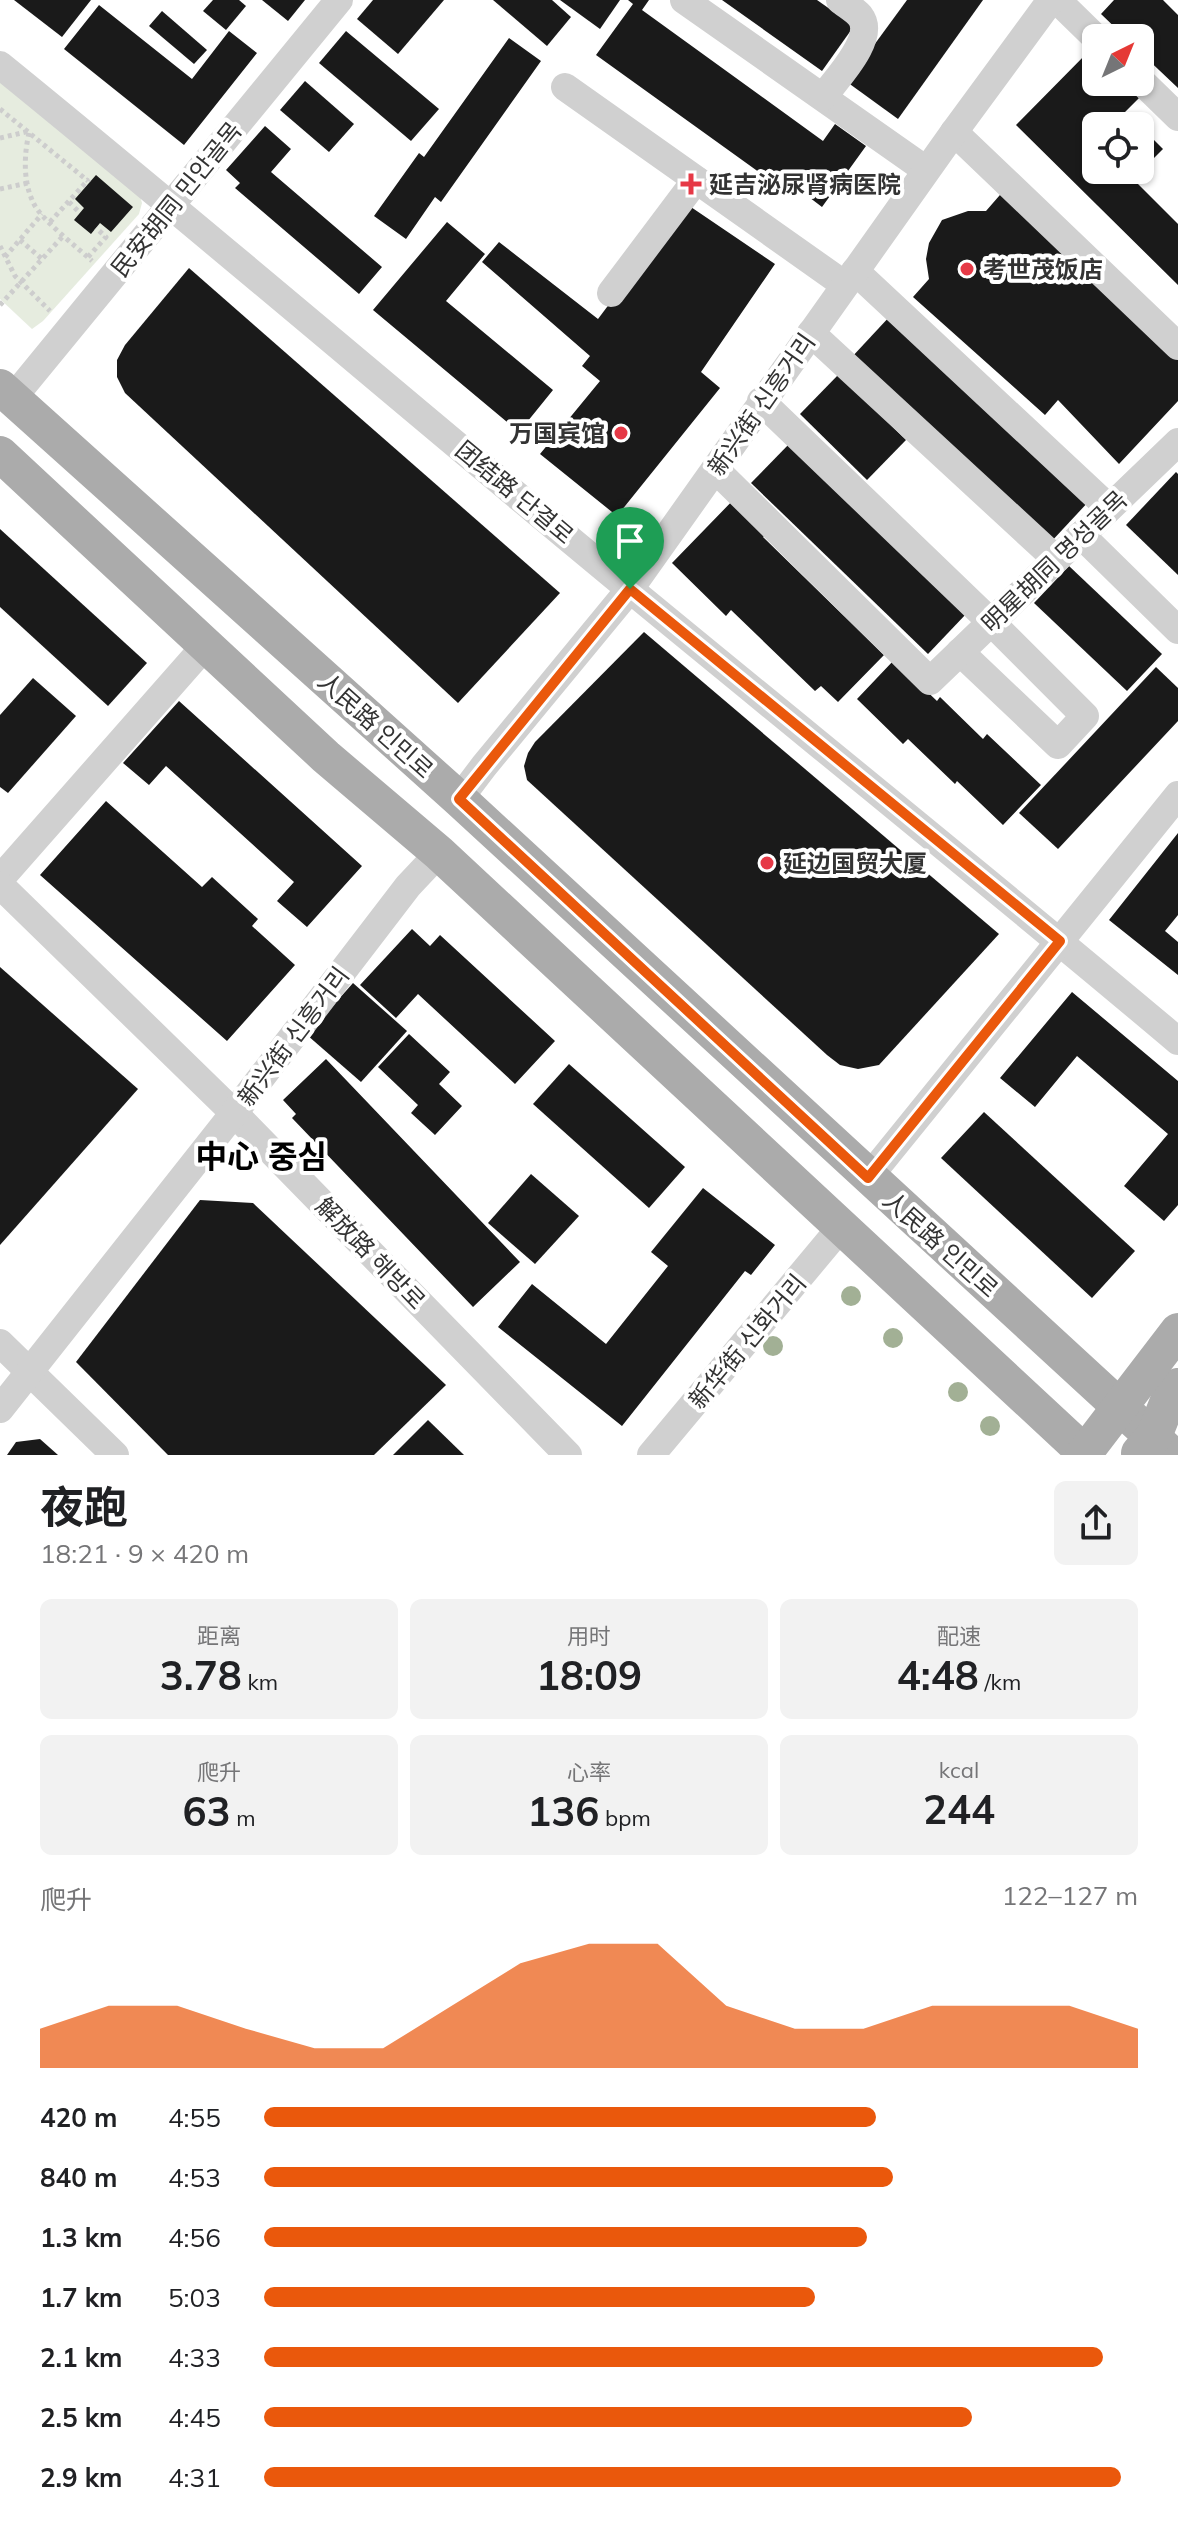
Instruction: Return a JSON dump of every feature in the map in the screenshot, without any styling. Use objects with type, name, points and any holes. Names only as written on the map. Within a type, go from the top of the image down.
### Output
[{"type":"main road","name":"人民路 인민로","points":[[6,393],[459,799],[868,1178],[1121,1407],[1154,1449]]},
{"type":"main road","points":[[0,454],[326,757],[439,853],[1085,1454],[1178,1331]]},
{"type":"main road","points":[[1154,1449],[1170,1396],[1178,1386]]},
{"type":"street","name":"民安胡同 민안골목","points":[[6,393],[69,329],[339,0]]},
{"type":"street","points":[[684,0],[926,170]]},
{"type":"street","points":[[823,97],[863,43],[865,31],[861,18],[840,0]]},
{"type":"street","name":"新兴街 신흥거리","points":[[459,799],[630,589],[926,170],[1051,0]]},
{"type":"street","points":[[1057,0],[1082,24]]},
{"type":"street","name":"团结路 단결로","points":[[0,65],[1178,1041]]},
{"type":"street","points":[[565,87],[696,180],[850,278],[1109,508]]},
{"type":"street","points":[[1154,94],[1178,117]]},
{"type":"street","points":[[954,132],[1178,346]]},
{"type":"street","points":[[611,293],[696,180]]},
{"type":"street","points":[[811,333],[1056,559]]},
{"type":"street","points":[[761,401],[1085,716],[1058,745],[960,652]]},
{"type":"street","name":"明星胡同 명성골목","points":[[715,469],[930,681],[1178,442]]},
{"type":"street","points":[[1081,535],[1178,630]]},
{"type":"street","points":[[0,882],[206,645]]},
{"type":"street","points":[[868,1178],[1178,795]]},
{"type":"street","name":"新兴街 신흥거리","points":[[0,1409],[234,1113],[408,886],[439,853]]},
{"type":"street","name":"解放路 해방로","points":[[0,882],[234,1113],[568,1455]]},
{"type":"street","name":"新华街 신화거리","points":[[651,1455],[842,1226]]},
{"type":"street","points":[[0,1343],[115,1455]]},
{"type":"path","points":[[0,109],[88,181]]},
{"type":"path","points":[[29,133],[24,162],[32,201],[50,222],[112,278]]},
{"type":"path","points":[[50,222],[111,155]]},
{"type":"path","points":[[0,189],[28,183]]},
{"type":"path","points":[[69,202],[80,213]]},
{"type":"path","points":[[5,257],[42,214]]},
{"type":"path","points":[[88,257],[106,237],[96,228]]},
{"type":"path","points":[[0,305],[64,235]]},
{"type":"path","points":[[20,240],[42,259]]},
{"type":"path","points":[[0,246],[9,268],[20,283],[69,329]]},
{"type":"shaded area","points":[[0,80],[140,196],[142,203],[139,214],[43,321],[32,329],[0,299]]},
{"type":"building","points":[[14,0],[91,0],[62,37]]},
{"type":"building","points":[[213,0],[239,0],[246,6],[226,30],[203,11]]},
{"type":"building","points":[[262,0],[305,0],[288,21]]},
{"type":"building","points":[[373,0],[444,0],[398,54],[357,19]]},
{"type":"building","points":[[493,0],[552,0],[571,17],[547,46]]},
{"type":"building","points":[[560,0],[620,0],[600,29]]},
{"type":"building","points":[[628,0],[649,0],[642,10],[823,141],[835,124],[866,146],[822,207],[797,188],[792,196],[596,55],[633,4]]},
{"type":"building","points":[[722,0],[817,0],[854,26],[822,71]]},
{"type":"building","points":[[907,0],[983,0],[898,119],[847,82]]},
{"type":"building","points":[[1114,0],[1163,0],[1178,15],[1178,88],[1154,65],[1154,24],[1111,24],[1101,14]]},
{"type":"building","points":[[99,5],[192,79],[229,31],[257,53],[184,145],[64,49]]},
{"type":"building","points":[[162,11],[207,50],[194,64],[149,26]]},
{"type":"building","points":[[346,31],[439,109],[411,141],[319,63]]},
{"type":"building","points":[[509,38],[541,61],[441,202],[435,197],[406,239],[374,216],[419,153],[424,157]]},
{"type":"building","points":[[1082,58],[1082,96],[1137,96],[1139,98],[1125,112],[1082,112],[1082,184],[1138,184],[1178,224],[1178,285],[1016,125]]},
{"type":"building","points":[[305,81],[354,124],[329,152],[280,110]]},
{"type":"building","points":[[265,126],[291,149],[271,172],[382,267],[359,294],[235,188],[240,183],[226,170]]},
{"type":"building","points":[[1154,140],[1163,149],[1154,158]]},
{"type":"building","points":[[96,175],[133,207],[111,232],[100,223],[91,234],[74,220],[84,208],[75,199]]},
{"type":"building","points":[[1006,188],[1178,354],[1178,401],[1119,464],[1058,400],[1045,415],[913,297],[929,279],[926,259],[929,243],[942,220],[968,211],[986,211]]},
{"type":"building","points":[[685,203],[775,264],[701,372],[720,388],[617,516],[540,454],[600,381],[582,366],[590,356],[482,262],[499,242],[598,319]]},
{"type":"building","points":[[447,222],[485,254],[446,301],[553,390],[519,432],[373,310]]},
{"type":"building","points":[[189,268],[560,593],[458,703],[125,393],[117,377],[117,360],[125,345]]},
{"type":"building","points":[[891,315],[1090,500],[1050,543],[851,358]]},
{"type":"building","points":[[839,374],[906,440],[867,480],[800,414]]},
{"type":"building","points":[[790,443],[967,613],[928,654],[751,483]]},
{"type":"building","points":[[1176,472],[1178,474],[1178,575],[1126,525]]},
{"type":"building","points":[[739,494],[773,527],[763,537],[884,655],[838,702],[821,686],[815,691],[731,610],[726,616],[672,563]]},
{"type":"building","points":[[0,529],[147,663],[108,706],[0,607]]},
{"type":"building","points":[[1069,566],[1162,654],[1127,691],[1034,603]]},
{"type":"building","name":"延边国贸大厦","points":[[644,632],[999,934],[879,1065],[858,1069],[840,1065],[827,1055],[527,780],[524,766],[535,742]]},
{"type":"building","points":[[894,660],[937,701],[940,697],[983,739],[987,734],[1041,785],[1003,825],[908,739],[903,744],[857,699]]},
{"type":"building","points":[[1156,667],[1178,688],[1178,721],[1058,849],[1019,813]]},
{"type":"building","points":[[33,678],[76,716],[8,793],[0,787],[0,715]]},
{"type":"building","points":[[179,701],[362,866],[307,927],[277,901],[294,882],[166,766],[149,785],[123,763]]},
{"type":"building","points":[[106,801],[202,887],[212,877],[258,919],[252,926],[295,965],[227,1041],[40,875]]},
{"type":"building","points":[[1178,833],[1178,915],[1165,931],[1178,942],[1178,975],[1109,920]]},
{"type":"building","points":[[412,929],[430,946],[440,935],[555,1041],[515,1084],[418,994],[396,1018],[360,985]]},
{"type":"building","points":[[0,967],[138,1089],[0,1245]]},
{"type":"building","points":[[353,983],[407,1031],[361,1082],[307,1035]]},
{"type":"building","points":[[1072,992],[1178,1081],[1178,1205],[1164,1221],[1124,1186],[1168,1134],[1077,1056],[1035,1107],[1000,1078]]},
{"type":"building","points":[[409,1034],[450,1072],[439,1084],[462,1106],[435,1135],[411,1113],[418,1105],[378,1067]]},
{"type":"building","points":[[326,1059],[520,1262],[473,1307],[292,1118],[296,1114],[283,1100]]},
{"type":"building","points":[[569,1064],[685,1167],[649,1208],[533,1104]]},
{"type":"building","points":[[984,1112],[1135,1251],[1092,1298],[941,1158]]},
{"type":"building","points":[[531,1174],[579,1216],[535,1264],[488,1223]]},
{"type":"building","points":[[703,1188],[775,1245],[751,1275],[745,1271],[622,1426],[498,1327],[532,1284],[606,1344],[668,1266],[651,1252]]},
{"type":"building","points":[[200,1200],[253,1203],[446,1385],[374,1455],[168,1455],[76,1362]]},
{"type":"building","points":[[428,1420],[464,1455],[393,1455]]},
{"type":"building","points":[[40,1439],[58,1455],[7,1455],[16,1442]]},
{"type":"place","name":"延吉泌尿肾病医院","points":[[691,184]]},
{"type":"place","name":"考世茂饭店","points":[[967,269]]},
{"type":"place","name":"万国宾馆","points":[[621,433]]},
{"type":"place","name":"延边国贸大厦","points":[[767,863]]},
{"type":"district","name":"中心 중심","points":[[261,1156]]},
{"type":"route","points":[[630,589],[1060,941],[868,1178],[459,799],[630,589]]}]
